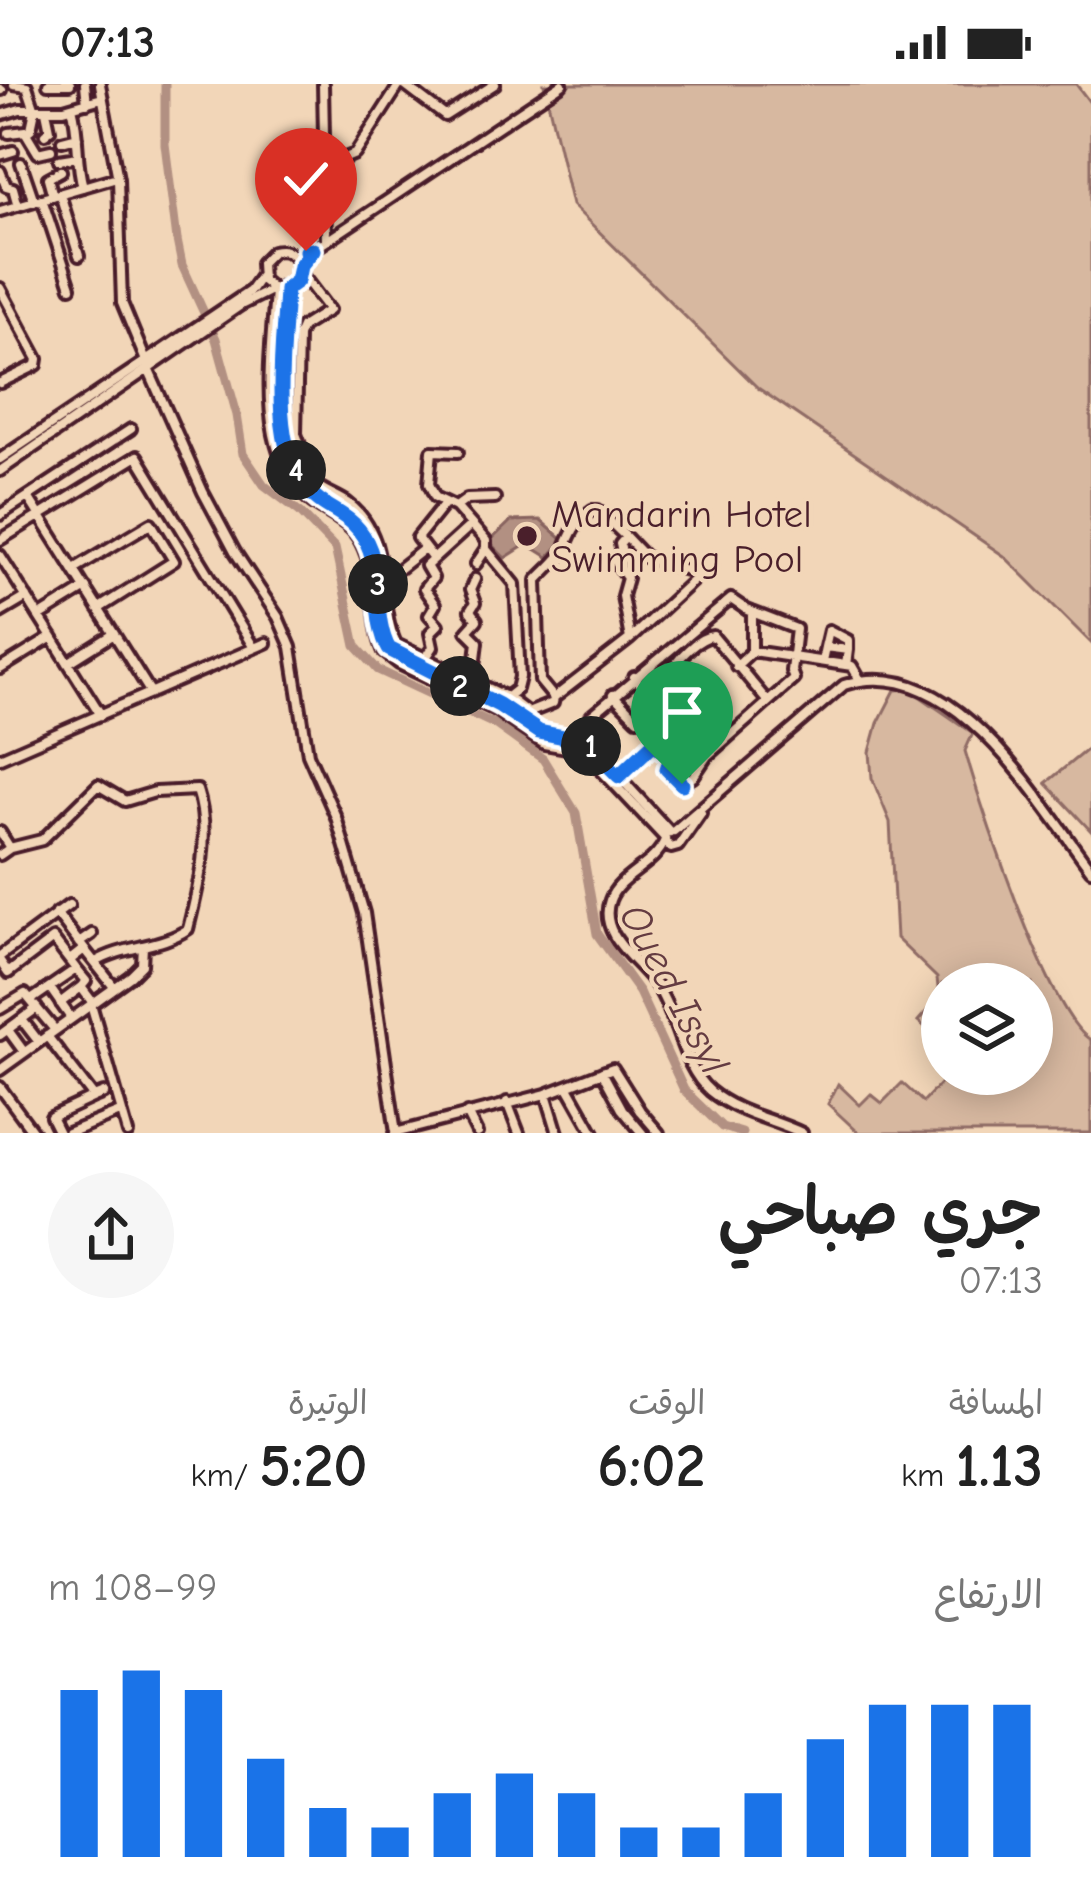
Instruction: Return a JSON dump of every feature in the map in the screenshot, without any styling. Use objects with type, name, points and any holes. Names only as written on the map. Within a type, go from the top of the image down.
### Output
[{"type":"street","points":[[10,133],[31,129],[35,110],[25,84],[14,84]]},
{"type":"street","points":[[48,84],[70,84]]},
{"type":"street","points":[[85,84],[87,103]]},
{"type":"street","points":[[100,84],[117,177],[122,303],[218,521],[278,617],[290,647],[308,754],[335,817],[364,913],[403,1132],[546,1094],[614,1068],[659,1133]]},
{"type":"street","points":[[323,84],[326,241]]},
{"type":"street","points":[[323,167],[355,154],[386,99],[402,84],[445,116],[495,84]]},
{"type":"street","points":[[223,313],[281,289],[313,250],[562,84]]},
{"type":"street","points":[[0,115],[72,107],[102,98]]},
{"type":"street","points":[[72,107],[80,157],[76,163],[83,187]]},
{"type":"street","points":[[45,134],[50,130],[46,111]]},
{"type":"street","points":[[26,131],[33,150],[51,150]]},
{"type":"street","points":[[62,141],[77,137]]},
{"type":"street","points":[[0,155],[13,151]]},
{"type":"street","points":[[71,286],[47,197],[48,178],[80,157]]},
{"type":"street","points":[[21,163],[47,197],[80,256]]},
{"type":"street","points":[[0,171],[6,186],[13,188],[18,206]]},
{"type":"street","points":[[0,211],[117,177]]},
{"type":"street","points":[[0,471],[254,288],[268,254],[313,250]]},
{"type":"street","points":[[290,252],[329,310],[302,327],[298,336],[296,434],[315,484],[346,502],[377,545],[387,576],[393,641],[506,697],[528,713],[549,706],[697,577],[645,557],[598,510],[579,519],[563,552],[537,580],[539,681],[554,698]]},
{"type":"street","points":[[260,275],[281,289],[318,298]]},
{"type":"street","points":[[0,287],[38,362],[0,383]]},
{"type":"street","points":[[281,289],[270,392],[277,439],[296,487],[346,523],[361,543],[387,656],[502,714],[537,740],[583,751],[616,779]]},
{"type":"street","points":[[281,289],[285,440],[310,493],[350,518],[367,544],[389,649],[499,705],[539,732],[584,741],[668,840],[681,842],[705,807]]},
{"type":"street","points":[[0,311],[10,306]]},
{"type":"street","points":[[273,336],[285,336]]},
{"type":"street","points":[[0,458],[147,366]]},
{"type":"street","points":[[270,392],[283,392]]},
{"type":"street","points":[[270,407],[282,407]]},
{"type":"street","points":[[0,515],[130,428]]},
{"type":"street","points":[[100,452],[113,471]]},
{"type":"street","points":[[458,452],[432,452],[430,491],[456,507],[486,541],[476,564]]},
{"type":"street","points":[[0,540],[137,456],[254,648]]},
{"type":"street","points":[[28,497],[151,693]]},
{"type":"street","points":[[456,507],[467,499],[495,498]]},
{"type":"street","points":[[433,559],[418,542],[418,534],[445,503]]},
{"type":"street","points":[[74,569],[151,523],[163,542],[174,561],[98,608]]},
{"type":"street","points":[[427,656],[433,647],[430,633],[438,626],[429,615],[434,600],[424,589],[433,578],[426,566],[471,526]]},
{"type":"street","points":[[163,542],[182,530]]},
{"type":"street","points":[[626,537],[615,561],[627,578],[622,596],[630,639]]},
{"type":"street","points":[[486,548],[515,586],[520,677],[517,689],[506,697]]},
{"type":"street","points":[[387,576],[424,549]]},
{"type":"street","points":[[0,555],[101,715]]},
{"type":"street","points":[[387,576],[398,586]]},
{"type":"street","points":[[473,683],[478,642],[467,632],[477,620],[470,611],[475,603],[470,590],[475,579]]},
{"type":"street","points":[[39,617],[86,588]]},
{"type":"street","points":[[0,614],[26,597]]},
{"type":"street","points":[[591,716],[730,599],[796,629],[794,679],[726,738],[684,784],[667,769],[671,757],[654,743]]},
{"type":"street","points":[[736,667],[752,651],[752,612]]},
{"type":"street","points":[[700,626],[768,702]]},
{"type":"street","points":[[822,662],[829,630],[848,640],[847,665]]},
{"type":"street","points":[[68,663],[114,634]]},
{"type":"street","points":[[652,698],[674,675],[674,665],[710,636]]},
{"type":"street","points":[[0,669],[52,637]]},
{"type":"street","points":[[0,758],[266,643]]},
{"type":"street","points":[[825,647],[848,650]]},
{"type":"street","points":[[752,651],[847,665],[856,668],[860,680]]},
{"type":"street","points":[[659,657],[726,738]]},
{"type":"street","points":[[613,695],[635,719],[655,704],[634,677]]},
{"type":"street","points":[[802,1133],[740,1110],[706,1087],[663,996],[611,931],[608,906],[613,895],[668,840],[832,693],[860,680],[893,680],[938,698],[990,738],[1091,870]]},
{"type":"street","points":[[616,779],[699,702]]},
{"type":"street","points":[[0,855],[42,840],[98,785],[125,802],[153,793],[196,790],[203,838],[188,929],[111,952],[95,962]]},
{"type":"street","points":[[0,832],[10,848]]},
{"type":"street","points":[[8,973],[0,959],[69,905]]},
{"type":"street","points":[[56,913],[114,987]]},
{"type":"street","points":[[11,1028],[73,964],[92,934]]},
{"type":"street","points":[[0,985],[8,973],[53,939],[86,981],[60,1003]]},
{"type":"street","points":[[0,1070],[142,965],[143,946]]},
{"type":"street","points":[[81,987],[92,1004],[128,1133]]},
{"type":"street","points":[[50,988],[71,1018]]},
{"type":"street","points":[[24,1052],[0,1009],[22,993],[34,1004],[47,1036],[99,1095],[51,1117],[58,1133]]},
{"type":"street","points":[[11,1028],[47,1036]]},
{"type":"street","points":[[0,1048],[10,1062]]},
{"type":"street","points":[[602,1072],[642,1133]]},
{"type":"street","points":[[0,1087],[34,1133]]},
{"type":"street","points":[[568,1087],[594,1133]]},
{"type":"street","points":[[546,1094],[558,1133]]},
{"type":"street","points":[[507,1102],[519,1133]]},
{"type":"street","points":[[68,1133],[120,1112]]},
{"type":"street","points":[[467,1113],[477,1133]]},
{"type":"shaded area","points":[[544,84],[1076,84],[1091,104],[1091,643],[1004,556],[758,388],[572,205]]},
{"type":"shaded area","name":"Mandarin Hotel Swimming Pool","points":[[540,520],[563,540],[548,557],[527,544],[505,558],[489,542],[511,521]]},
{"type":"shaded area","points":[[909,689],[973,733],[965,751],[1042,963],[922,963],[896,938],[890,822],[872,778],[870,752],[895,690]]},
{"type":"shaded area","points":[[1091,746],[1091,831],[1046,783]]},
{"type":"shaded area","points":[[1053,987],[1074,1023],[1091,1040],[1091,1133],[859,1133],[828,1104],[838,1084],[860,1105],[871,1094],[882,1103],[902,1083],[923,1102],[930,1095],[1053,1095]]},
{"type":"waterway","name":"Oued Issyl","points":[[165,84],[165,144],[182,265],[216,339],[243,454],[264,485],[300,512],[335,548],[356,646],[378,670],[496,725],[543,759],[576,813],[597,934],[639,992],[684,1090],[722,1127],[742,1133]]},
{"type":"place","name":"Mandarin Hotel Swimming Pool","points":[[527,536]]},
{"type":"route","points":[[306,251],[313,250],[300,266],[297,281],[286,289],[284,434],[305,487],[350,518],[367,544],[389,649],[499,705],[539,732],[584,741],[619,776],[654,743],[671,757],[667,769],[682,784]]}]
